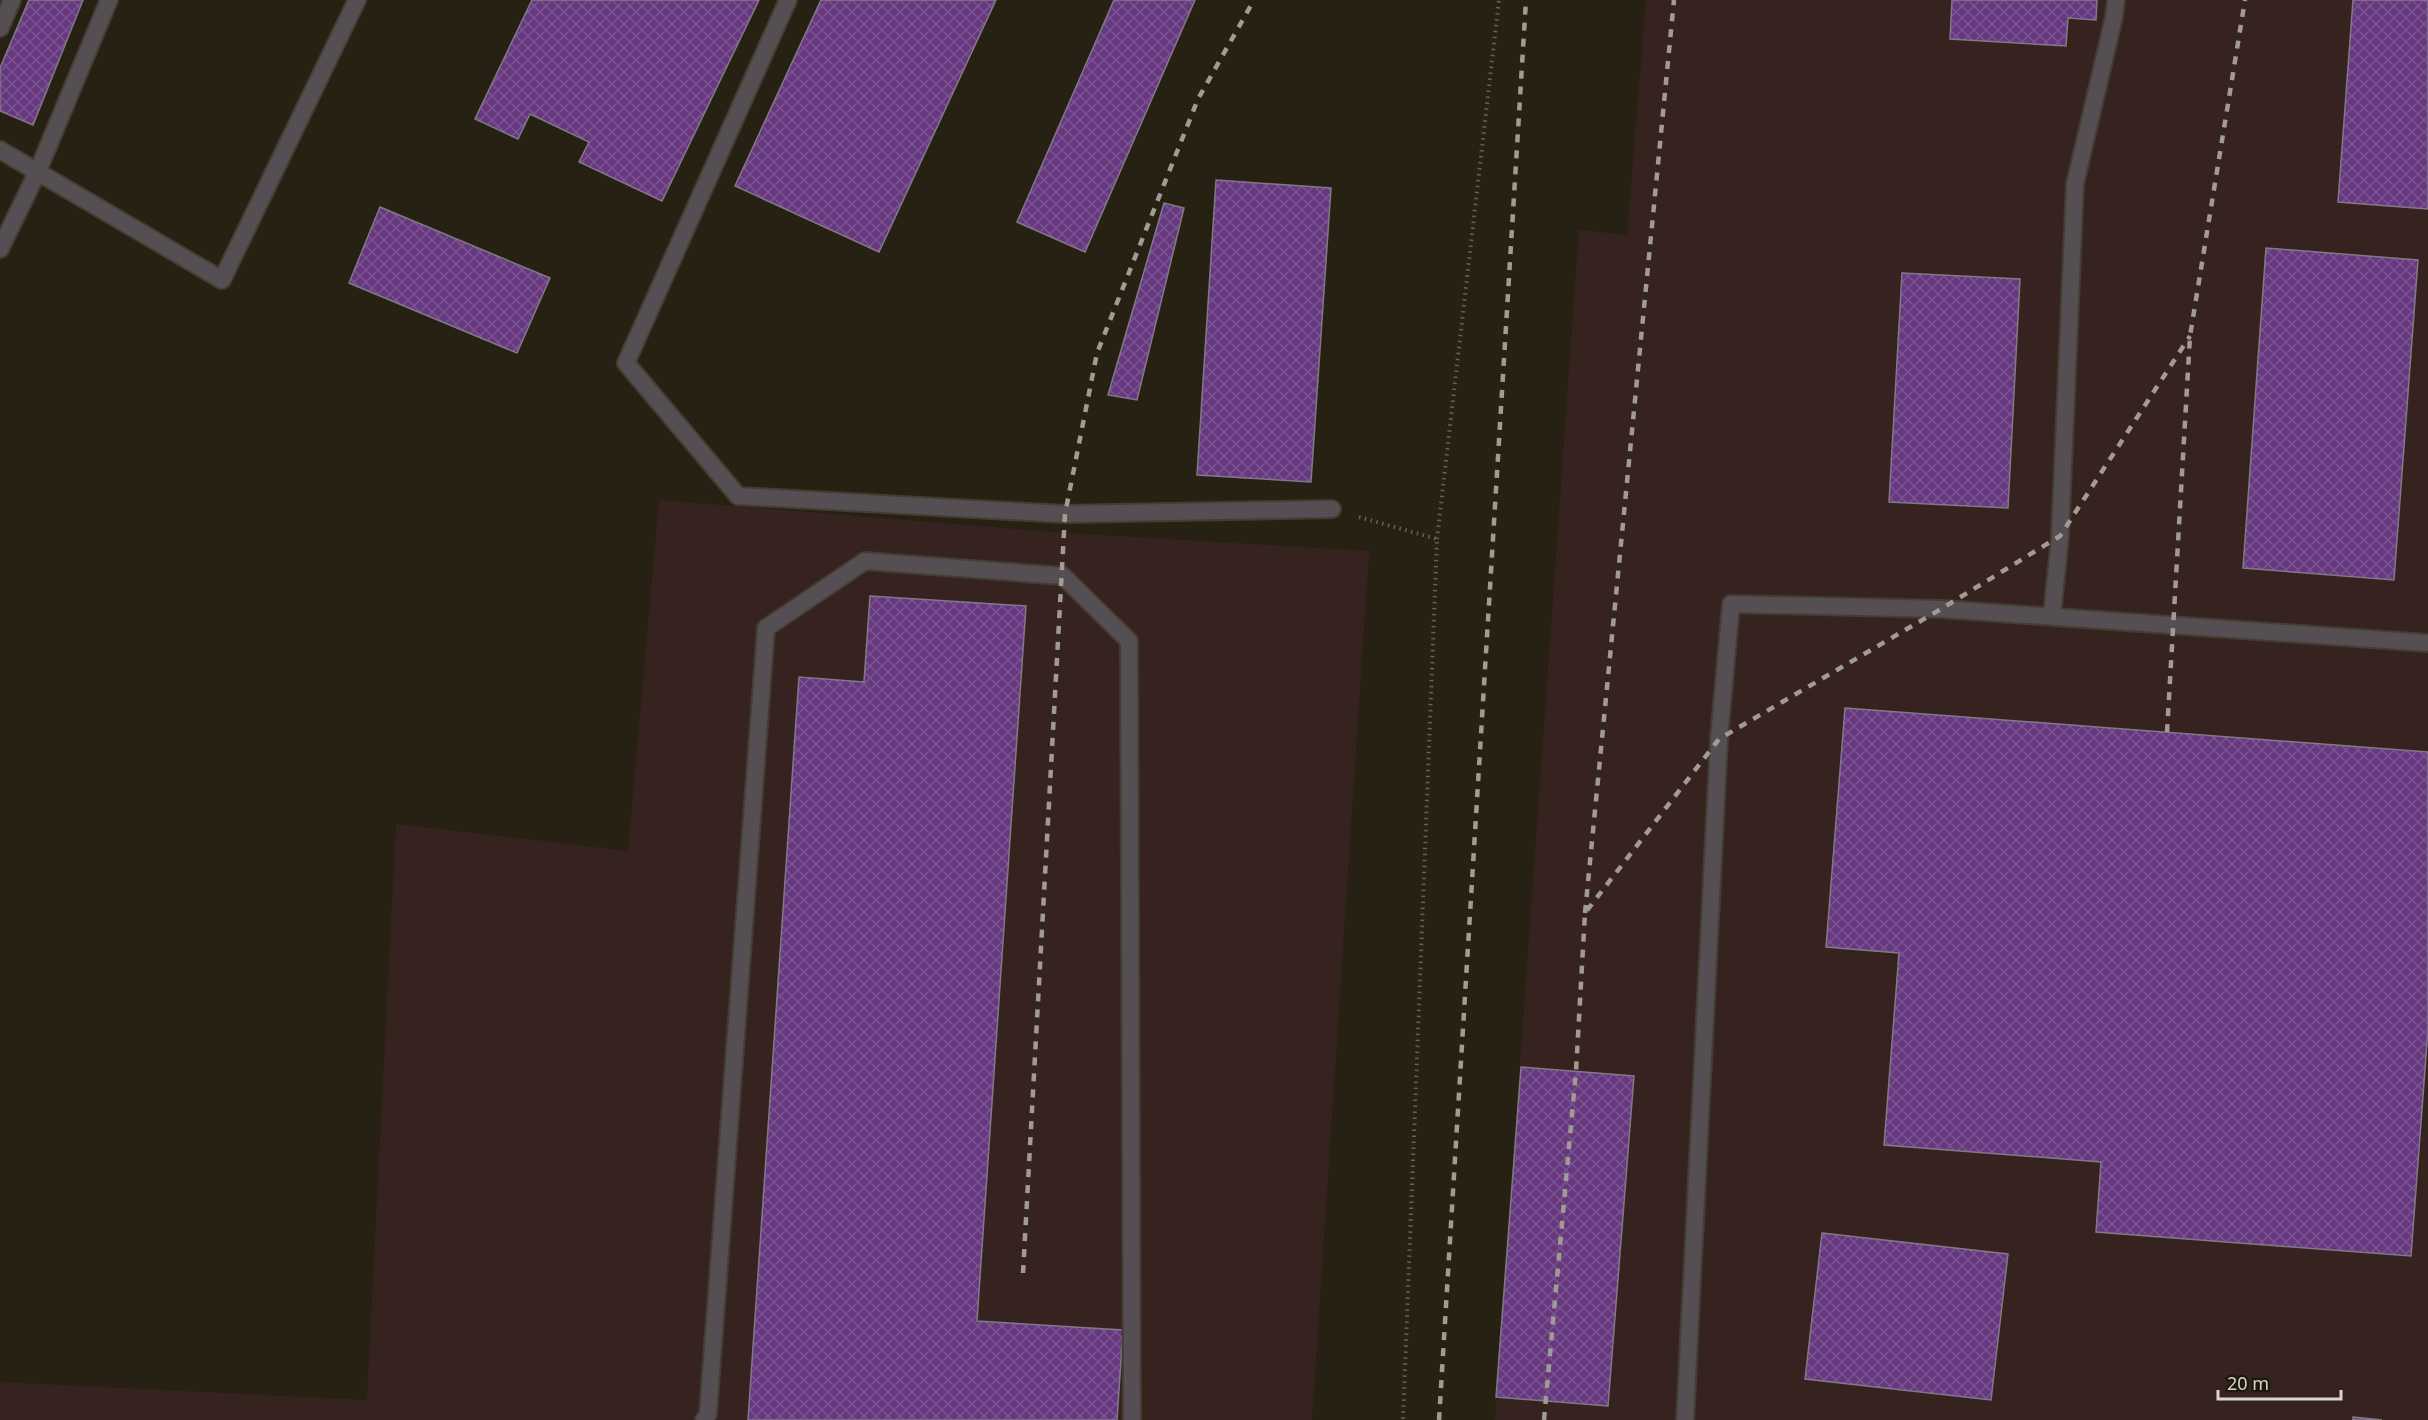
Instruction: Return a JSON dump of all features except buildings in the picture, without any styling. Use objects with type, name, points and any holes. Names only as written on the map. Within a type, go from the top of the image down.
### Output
[{"type":"lane","points":[[0,28],[12,0]]},
{"type":"lane","points":[[0,249],[37,173],[109,0]]},
{"type":"lane","points":[[0,150],[222,280],[357,0]]},
{"type":"lane","points":[[788,0],[626,363],[738,496],[1065,514],[1332,509]]},
{"type":"lane","points":[[2052,616],[2060,536],[2075,184],[2116,0]]},
{"type":"lane","points":[[704,1420],[708,1413],[766,628],[865,561],[1063,576],[1129,641],[1132,1420]]},
{"type":"lane","points":[[1685,1420],[1719,739],[1731,604],[1941,609],[2428,643]]},
{"type":"path","points":[[1403,1420],[1437,539],[1499,0]]},
{"type":"path","points":[[1332,509],[1437,539]]},
{"type":"shaded area","points":[[1646,0],[2428,0],[2428,1420],[1495,1420],[1579,230],[1627,235]]},
{"type":"shaded area","points":[[659,500],[1065,533],[1369,551],[1312,1420],[0,1420],[0,1382],[367,1400],[396,824],[628,851]]},
{"type":"railway","points":[[1023,1273],[1065,514],[1097,353],[1198,99],[1254,0]]},
{"type":"railway","points":[[1439,1420],[1526,0]]},
{"type":"railway","points":[[1585,913],[1674,0]]},
{"type":"railway","points":[[2167,732],[2190,336],[2245,0]]},
{"type":"railway","points":[[1544,1420],[1576,1071],[1585,913],[1719,739],[1941,609],[2060,536],[2190,336]]}]
